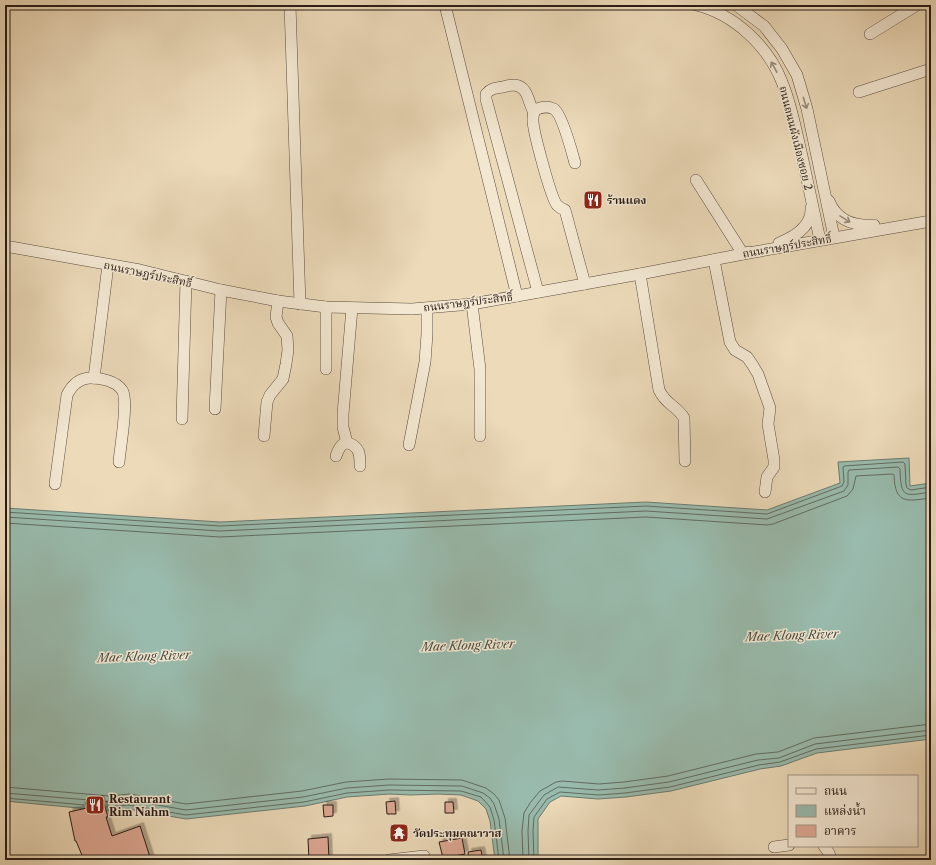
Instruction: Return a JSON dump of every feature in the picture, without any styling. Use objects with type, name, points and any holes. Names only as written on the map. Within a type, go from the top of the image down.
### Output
[{"type":"street","points":[[290,5],[300,304]]},
{"type":"street","points":[[445,5],[517,296]]},
{"type":"street","name":"ถนนถนนผังเมืองซอย 2","points":[[696,5],[702,6],[730,20],[753,38],[769,58],[782,81],[790,106],[820,240]]},
{"type":"street","name":"ถนนถนนผังเมืองซอย 2","points":[[736,5],[764,26],[782,49],[797,75],[807,109],[834,237]]},
{"type":"street","points":[[870,34],[917,5]]},
{"type":"street","points":[[859,92],[931,69]]},
{"type":"street","points":[[538,292],[486,99],[486,94],[493,88],[516,85],[522,88],[527,95],[534,112],[534,130],[545,173],[557,206],[565,210],[584,284]]},
{"type":"street","points":[[534,112],[541,107],[553,108],[559,115],[575,163]]},
{"type":"street","points":[[696,180],[743,254],[792,237],[803,228],[811,218],[809,190]]},
{"type":"street","points":[[824,188],[832,207],[844,220],[857,225],[909,224]]},
{"type":"street","name":"ถนนราษฎร์ประสิทธิ์","points":[[5,246],[140,270],[221,290],[300,304],[326,307],[412,309],[472,304],[834,237],[931,221]]},
{"type":"street","points":[[714,260],[730,342],[735,350],[747,357],[752,364],[758,374],[770,408],[768,424],[774,467],[767,476],[765,492]]},
{"type":"street","points":[[94,378],[108,265]]},
{"type":"street","points":[[640,274],[659,390],[667,403],[684,418],[685,461]]},
{"type":"street","points":[[182,419],[186,281]]},
{"type":"street","points":[[215,409],[221,290]]},
{"type":"street","points":[[264,436],[267,402],[270,395],[283,379],[287,357],[287,336],[278,324],[276,317],[278,300]]},
{"type":"street","points":[[472,304],[480,369],[480,436]]},
{"type":"street","points":[[326,307],[326,369]]},
{"type":"street","points":[[347,443],[343,427],[343,414],[352,308]]},
{"type":"street","points":[[409,445],[425,362],[428,308]]},
{"type":"street","points":[[55,484],[67,395],[76,382],[89,378],[109,380],[122,390],[125,402],[119,462]]},
{"type":"street","points":[[336,456],[341,446],[344,443],[347,443],[355,447],[359,453],[360,466]]},
{"type":"street","points":[[774,847],[788,845]]},
{"type":"street","points":[[825,847],[829,853],[830,860]]},
{"type":"street","points":[[389,860],[424,856],[425,860]]},
{"type":"water","name":"Mae Klong River","points":[[909,458],[910,486],[931,483],[931,739],[817,753],[781,766],[760,769],[671,791],[598,799],[561,796],[550,802],[538,819],[538,860],[495,860],[490,821],[486,809],[478,801],[461,795],[389,794],[347,797],[305,806],[186,819],[128,809],[110,811],[5,801],[5,508],[220,522],[646,502],[767,510],[840,483],[838,462]]},
{"type":"building","points":[[100,799],[102,805],[104,804],[108,817],[106,817],[112,836],[140,826],[151,860],[84,860],[75,841],[69,812],[87,808],[85,802]]},
{"type":"building","points":[[395,801],[396,814],[387,814],[386,802]]},
{"type":"building","points":[[445,802],[453,802],[454,813],[445,813]]},
{"type":"building","points":[[323,805],[333,805],[333,816],[324,817]]},
{"type":"building","points":[[328,837],[329,860],[309,860],[308,839]]},
{"type":"building","points":[[462,838],[465,854],[443,858],[439,842]]},
{"type":"building","points":[[481,850],[483,860],[469,860],[468,852]]},
{"type":"place","name":"ร้านแดง","points":[[593,200]]},
{"type":"place","name":"Restaurant Rim Nahm","points":[[95,805]]},
{"type":"place","name":"วัดประทุมคณาวาส","points":[[399,833]]}]
